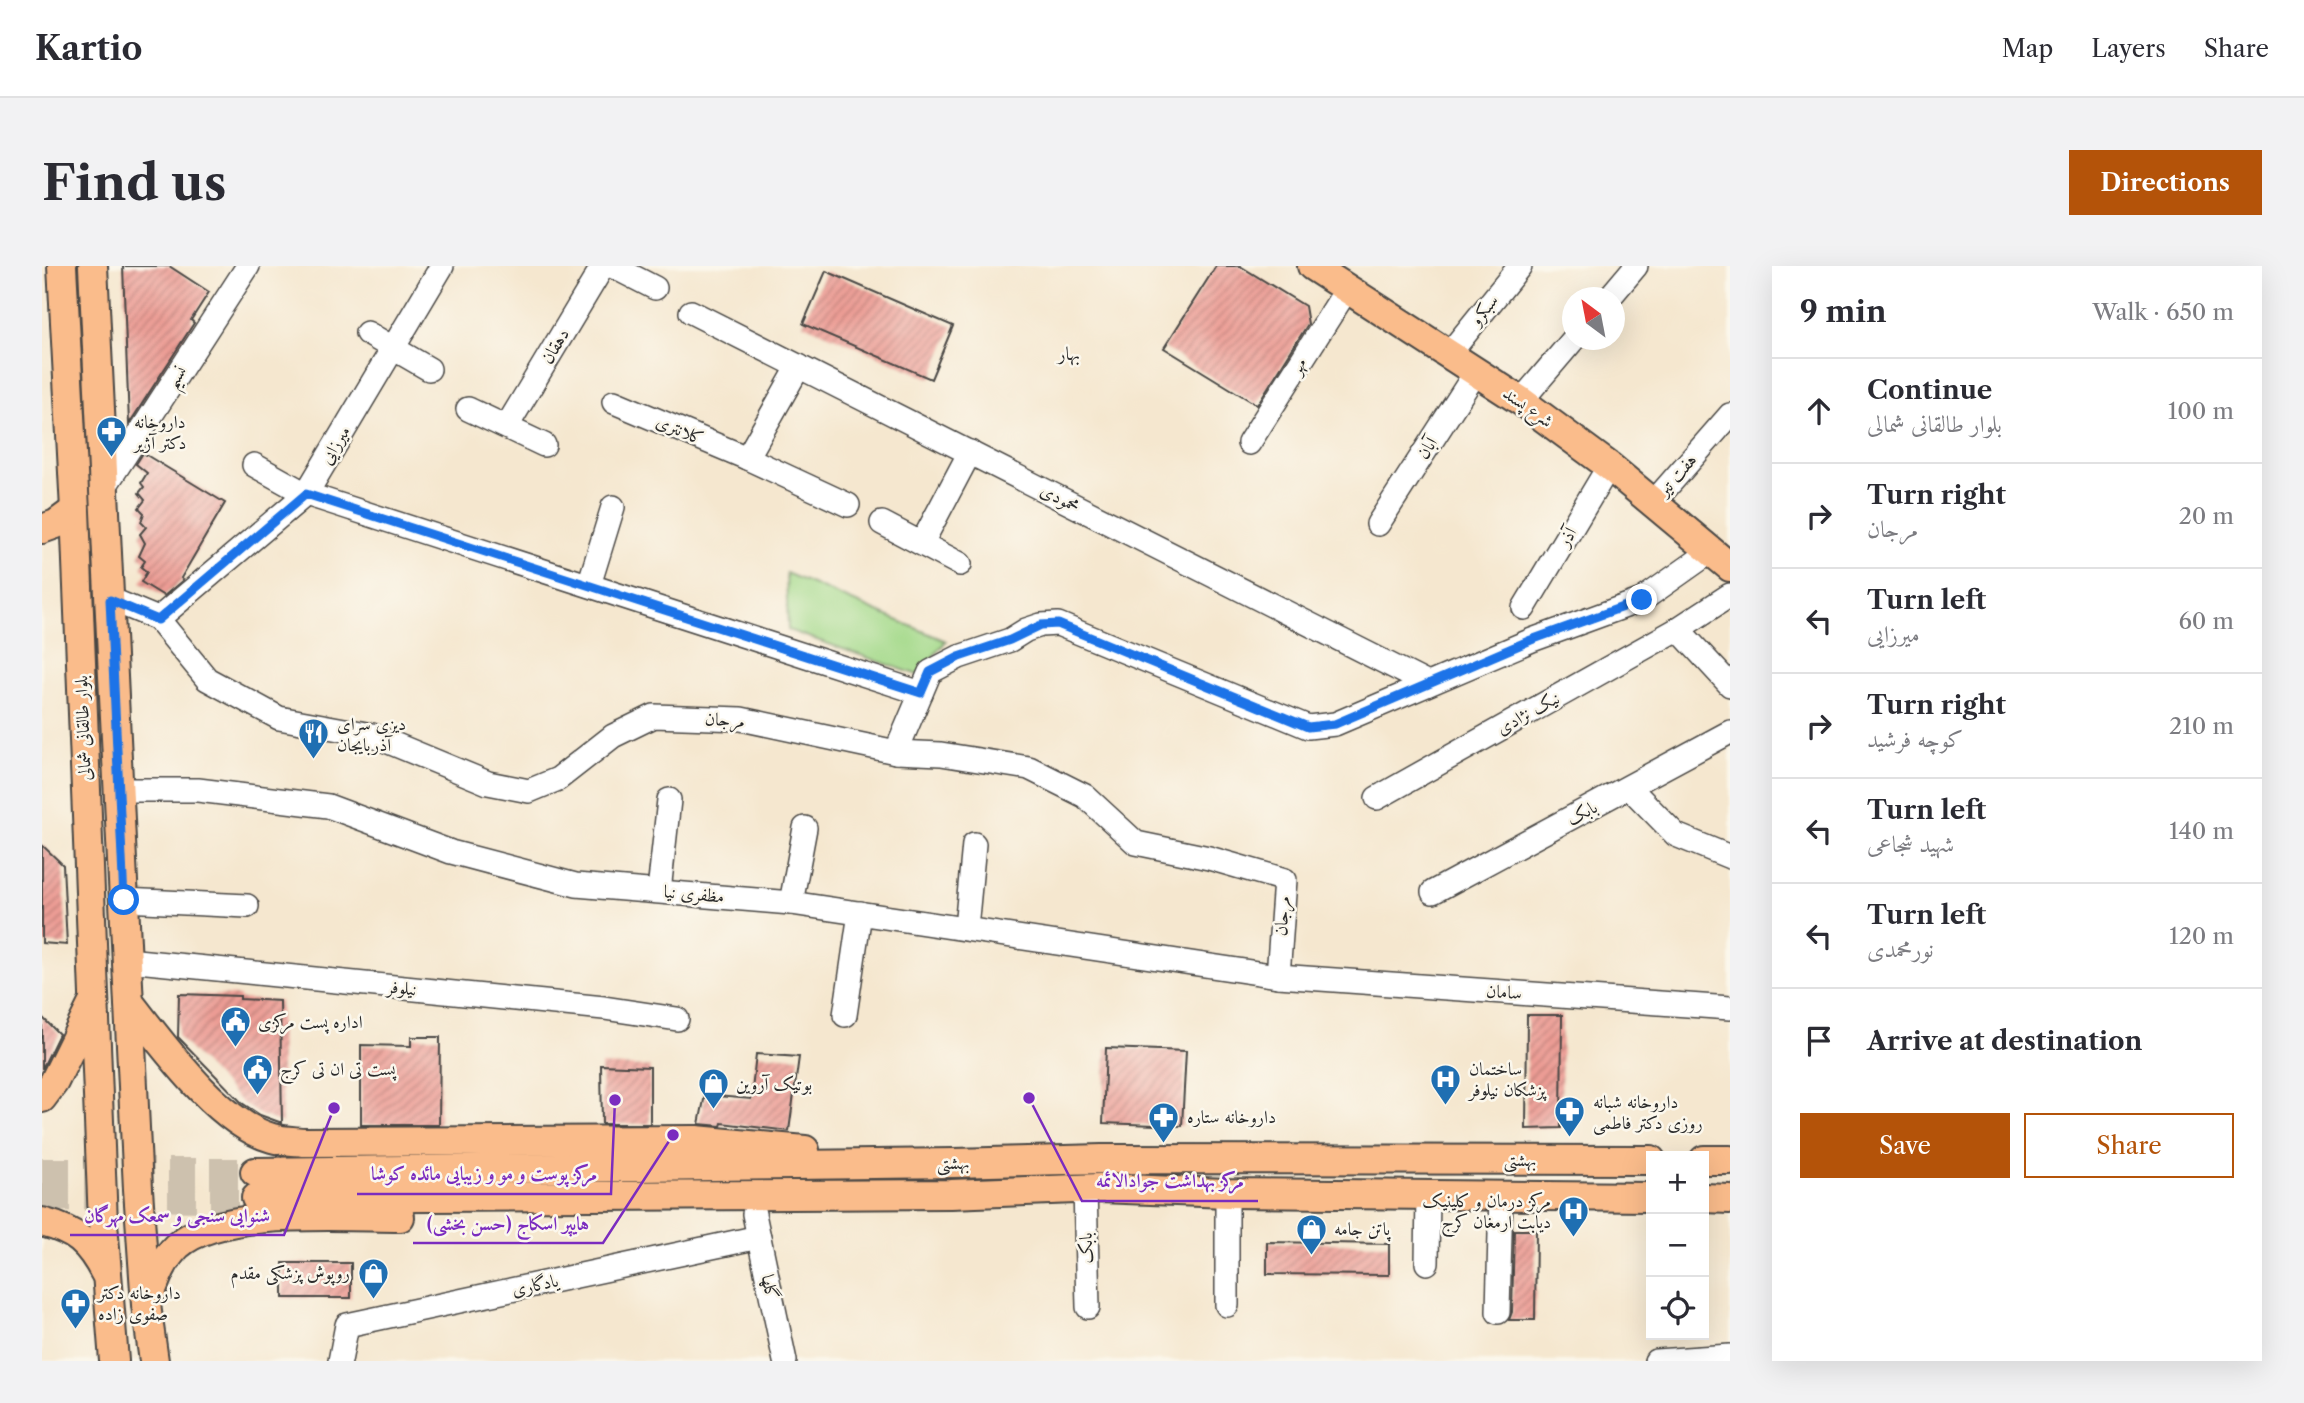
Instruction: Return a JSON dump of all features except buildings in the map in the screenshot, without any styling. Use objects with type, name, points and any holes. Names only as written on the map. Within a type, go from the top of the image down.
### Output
[{"type":"main road","name":"بلوار طالقانی شمالی","points":[[62,266],[75,510],[102,1191],[114,1361]]},
{"type":"main road","name":"بلوار طالقانی شمالی","points":[[93,266],[138,1189],[146,1305],[154,1361]]},
{"type":"main road","name":"شرع پسند","points":[[1312,266],[1521,401],[1609,466],[1720,559]]},
{"type":"main road","points":[[42,528],[56,524],[75,510]]},
{"type":"main road","points":[[42,1098],[54,1082],[94,1002]]},
{"type":"main road","points":[[129,1002],[171,1055],[217,1105],[240,1122],[271,1138],[304,1142],[695,1140],[954,1163]]},
{"type":"main road","name":"بهشتى","points":[[1646,1160],[1102,1159],[256,1185],[951,1194],[1085,1188],[1227,1193],[1646,1196]]},
{"type":"main road","points":[[1709,1160],[1730,1160]]},
{"type":"main road","points":[[146,1305],[162,1264],[178,1245],[197,1233],[217,1226],[251,1220],[757,1225],[951,1194]]},
{"type":"main road","points":[[1709,1198],[1730,1199]]},
{"type":"main road","points":[[42,1222],[61,1227],[81,1238],[94,1252],[106,1275]]},
{"type":"street","name":"نسیم","points":[[104,488],[248,266]]},
{"type":"street","name":"میرزایی","points":[[158,620],[306,494],[442,266]]},
{"type":"street","name":"دهقان","points":[[507,426],[603,266]]},
{"type":"street","points":[[612,266],[655,289]]},
{"type":"street","name":"سبکرو","points":[[1449,354],[1520,266]]},
{"type":"street","points":[[1618,287],[1636,266]]},
{"type":"street","name":"مهر","points":[[1249,443],[1347,289]]},
{"type":"street","name":"محمودی","points":[[691,312],[1429,684]]},
{"type":"street","points":[[366,332],[429,369]]},
{"type":"street","points":[[1521,401],[1564,350]]},
{"type":"street","points":[[747,458],[799,366]]},
{"type":"street","name":"آبان","points":[[1378,524],[1476,372]]},
{"type":"street","name":"کلانتری","points":[[614,402],[747,458],[848,505]]},
{"type":"street","points":[[468,409],[544,445]]},
{"type":"street","name":"هفت تیر","points":[[1653,503],[1730,415]]},
{"type":"street","points":[[922,543],[970,452]]},
{"type":"street","points":[[254,465],[306,494],[921,693]]},
{"type":"street","name":"آذر","points":[[1524,608],[1609,466]]},
{"type":"street","points":[[589,585],[613,507]]},
{"type":"street","points":[[882,523],[960,564]]},
{"type":"street","points":[[896,752],[930,672],[959,657],[1010,640],[1041,625],[1058,624],[1308,727],[1335,724],[1531,640],[1642,600],[1720,559]]},
{"type":"street","name":"نیک نژادی","points":[[1377,798],[1678,629],[1730,595]]},
{"type":"street","name":"مرجان","points":[[110,600],[158,620],[207,680],[279,718],[372,735],[488,783],[529,791],[558,779],[613,736],[654,716],[741,719],[896,752],[941,754],[1028,768],[1085,796],[1136,843],[1209,858],[1285,880],[1278,976]]},
{"type":"street","points":[[1678,629],[1730,685]]},
{"type":"street","name":"بابک","points":[[1433,892],[1730,732]]},
{"type":"street","points":[[1630,788],[1676,835],[1730,857]]},
{"type":"street","name":"مظفری نیا","points":[[119,790],[198,790],[328,806],[451,852],[576,885],[792,903],[1278,976]]},
{"type":"street","points":[[659,891],[669,800]]},
{"type":"street","points":[[792,903],[805,828]]},
{"type":"street","points":[[966,928],[974,844]]},
{"type":"street","points":[[124,900],[247,906]]},
{"type":"street","points":[[845,1015],[860,912]]},
{"type":"street","name":"نیلوفر","points":[[127,960],[604,1008],[677,1019]]},
{"type":"street","name":"سامان","points":[[1278,976],[1730,1008]]},
{"type":"street","name":"بابک","points":[[1085,1188],[1088,1307]]},
{"type":"street","points":[[1227,1193],[1227,1305]]},
{"type":"street","points":[[1498,1312],[1501,1194]]},
{"type":"street","points":[[1427,1263],[1428,1195]]},
{"type":"street","name":"یادگاری","points":[[340,1361],[347,1325],[757,1225]]},
{"type":"street","name":"گلها","points":[[757,1225],[785,1361]]},
{"type":"street","points":[[1656,1361],[1730,1356]]},
{"type":"green space","points":[[786,573],[946,641],[918,675],[788,630]]},
{"type":"tunnel","points":[[42,1172],[255,1172]]},
{"type":"tunnel","points":[[42,1197],[256,1198]]},
{"type":"place","name":"داروخانه دکتر آژیر","points":[[111,459]]},
{"type":"place","name":"دیزی سرای آذربایجان","points":[[314,761]]},
{"type":"place","name":"اداره پست مرکزی","points":[[235,1049]]},
{"type":"place","name":"پست تی ان تی کرج","points":[[257,1096]]},
{"type":"place","name":"مرکز بهداشت جوادالائمه","points":[[1029,1098]]},
{"type":"place","name":"مرکز پوست و مو و زیبایی مائده کوشا","points":[[615,1100]]},
{"type":"place","name":"ساختمان پزشکان نیلوفر","points":[[1446,1106]]},
{"type":"place","name":"شنوایی سنجی و سمعک مهرگان","points":[[334,1108]]},
{"type":"place","name":"بوتیک آروین","points":[[713,1111]]},
{"type":"place","name":"هایپر اسکاج (حسن بخشی)","points":[[673,1135]]},
{"type":"place","name":"داروخانه شبانه روزی دکتر فاطمی","points":[[1570,1139]]},
{"type":"place","name":"داروخانه ستاره","points":[[1164,1144]]},
{"type":"place","name":"مرکز درمان و کلینیک دیابت ارمغان کرج","points":[[1574,1238]]},
{"type":"place","name":"پاتن جامه","points":[[1311,1256]]},
{"type":"place","name":"روپوش پزشکی مقدم","points":[[373,1300]]},
{"type":"place","name":"داروخانه دکتر صفوی زاده","points":[[75,1330]]},
{"type":"district","name":"بهار","points":[[1069,353]]},
{"type":"route","points":[[124,900],[110,600],[158,620],[306,494],[921,693],[930,672],[959,657],[1010,640],[1026,630],[1041,625],[1058,624],[1308,727],[1335,724],[1531,640],[1642,600]]}]
